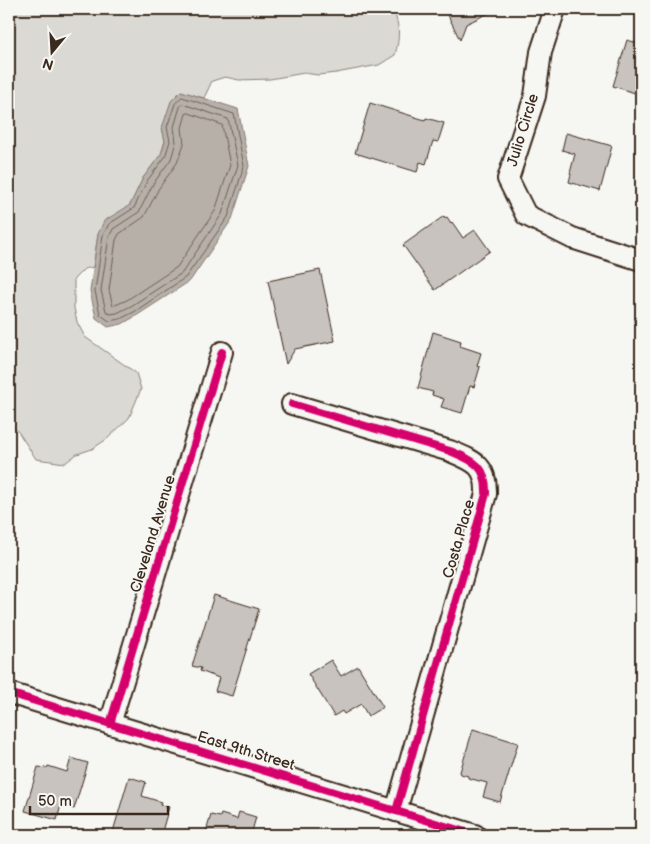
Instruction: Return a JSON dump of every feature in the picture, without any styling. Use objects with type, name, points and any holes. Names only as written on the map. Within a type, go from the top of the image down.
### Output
[{"type":"street","name":"Julio Circle","points":[[556,9],[541,52],[535,96],[508,178],[526,215],[572,238],[641,260]]},
{"type":"street","name":"Cleveland Avenue","points":[[110,724],[222,352]]},
{"type":"street","name":"Costa Place","points":[[292,404],[450,451],[472,460],[481,469],[486,480],[486,494],[396,811]]},
{"type":"street","name":"East 9th Street","points":[[9,693],[475,835]]},
{"type":"shaded area","points":[[9,9],[393,9],[398,27],[398,43],[395,55],[379,65],[336,73],[318,75],[304,73],[270,79],[239,80],[225,77],[212,81],[204,98],[181,91],[162,127],[165,141],[161,154],[143,178],[130,205],[98,234],[93,267],[84,269],[74,279],[74,308],[77,322],[85,337],[136,373],[141,389],[129,418],[107,439],[92,449],[77,454],[65,463],[36,459],[9,421]]},
{"type":"water","points":[[181,91],[238,109],[249,166],[232,219],[190,281],[122,324],[108,327],[96,318],[90,291],[98,234],[104,221],[130,205],[143,178],[161,154],[165,141],[162,128],[171,101]]},
{"type":"building","points":[[445,9],[497,9],[466,24],[460,40]]},
{"type":"building","points":[[627,40],[641,44],[641,95],[613,86]]},
{"type":"building","points":[[370,103],[425,120],[426,118],[444,123],[438,142],[433,141],[426,164],[420,162],[417,172],[355,153]]},
{"type":"building","points":[[566,133],[612,146],[600,191],[569,182],[575,154],[562,150]]},
{"type":"building","points":[[444,216],[452,222],[463,238],[475,230],[490,251],[435,290],[403,245]]},
{"type":"building","points":[[320,270],[335,341],[295,349],[286,364],[268,281]]},
{"type":"building","points":[[433,332],[461,341],[460,346],[481,353],[477,366],[480,367],[474,387],[470,386],[462,413],[441,407],[444,399],[432,395],[433,392],[418,388]]},
{"type":"building","points":[[214,595],[259,609],[232,696],[215,691],[219,678],[200,671],[201,668],[192,666]]},
{"type":"building","points":[[331,660],[341,676],[358,666],[383,707],[368,716],[361,704],[344,714],[342,711],[334,716],[308,674]]},
{"type":"building","points":[[473,729],[518,743],[500,802],[483,797],[487,783],[468,778],[468,776],[460,772]]},
{"type":"building","points":[[71,758],[88,763],[74,809],[61,805],[57,820],[25,811],[38,767],[47,768],[48,766],[67,772]]},
{"type":"building","points":[[129,777],[146,782],[142,796],[161,802],[160,805],[169,807],[161,835],[112,835]]},
{"type":"building","points":[[239,812],[256,817],[251,835],[205,835],[211,815],[220,817],[221,814],[237,819]]},
{"type":"cycle path","points":[[110,724],[222,352]]},
{"type":"cycle path","points":[[292,404],[450,451],[472,461],[484,476],[486,494],[396,811]]},
{"type":"cycle path","points":[[9,693],[475,835]]}]
